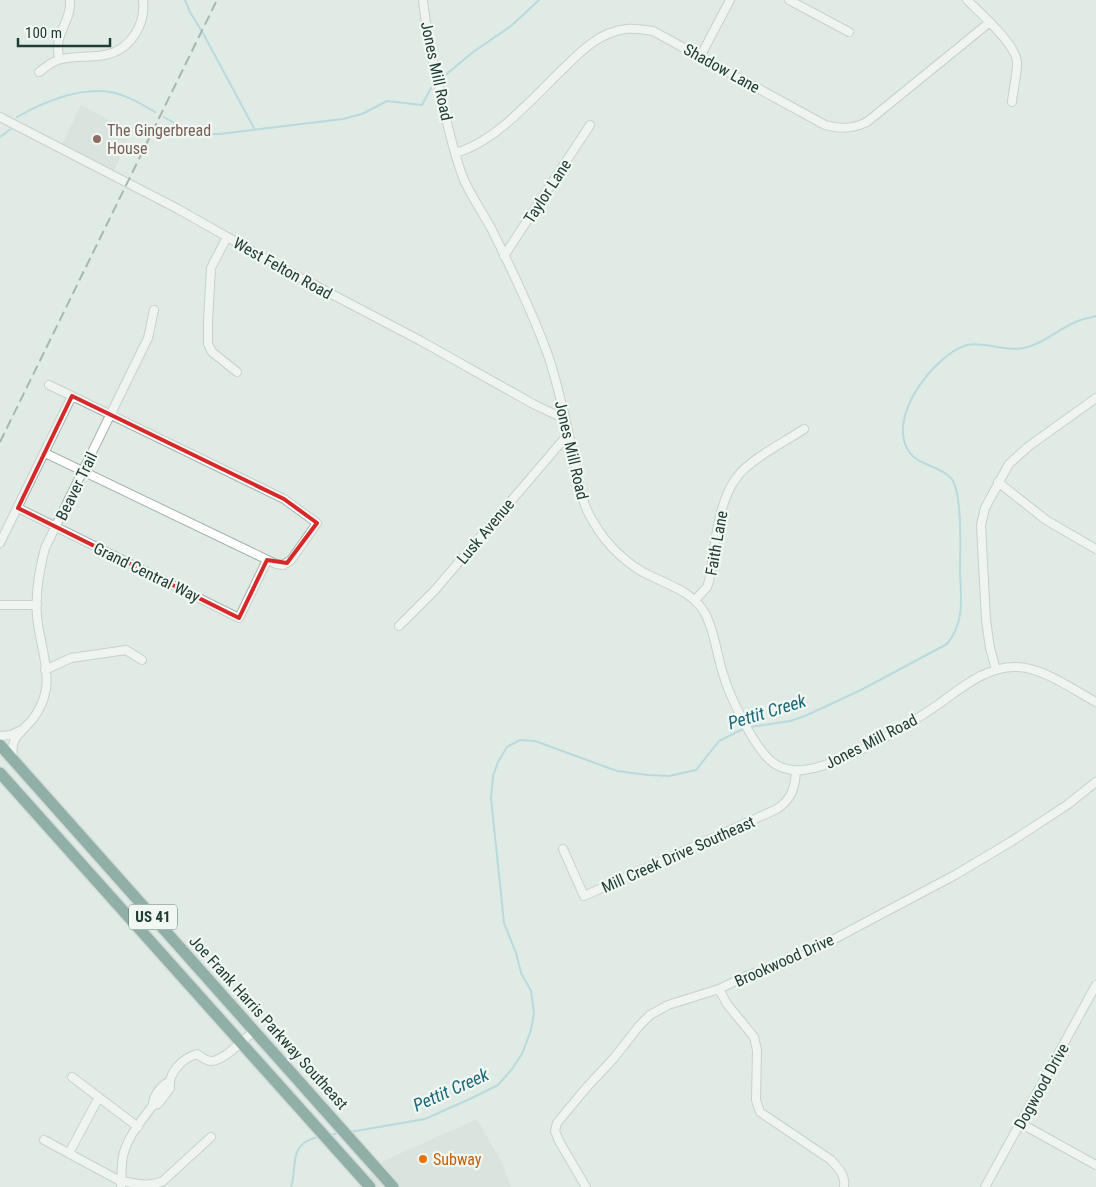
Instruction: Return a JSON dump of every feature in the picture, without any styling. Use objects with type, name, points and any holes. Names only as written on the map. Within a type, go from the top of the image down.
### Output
[{"type":"highway","name":"Joe Frank Harris Parkway Southeast","points":[[0,745],[393,1187]]},
{"type":"highway","name":"US 41","points":[[0,773],[370,1187]]},
{"type":"street","points":[[59,59],[59,38],[70,12],[70,0]]},
{"type":"street","points":[[38,72],[59,59],[105,55],[123,47],[139,27],[143,15],[143,0]]},
{"type":"street","name":"Jones Mill Road","points":[[423,0],[434,65],[455,152],[464,178],[504,256],[545,347],[556,381],[585,505],[594,524],[619,554],[635,567],[676,587],[695,600],[708,620],[727,687],[742,717],[766,756],[775,764],[796,771],[820,767],[904,726],[976,679],[996,670],[1017,666],[1032,670],[1096,702]]},
{"type":"street","points":[[700,57],[730,0]]},
{"type":"street","points":[[790,0],[849,32]]},
{"type":"street","points":[[966,0],[990,22],[1016,56],[1017,63],[1012,102]]},
{"type":"street","name":"Shadow Lane","points":[[455,152],[482,143],[580,53],[604,35],[628,28],[653,31],[825,125],[836,128],[850,128],[867,122],[990,22]]},
{"type":"street","name":"West Felton Road","points":[[0,117],[228,236],[282,268],[421,341],[534,405],[565,419]]},
{"type":"street","name":"Taylor Lane","points":[[504,256],[590,125]]},
{"type":"street","points":[[228,236],[210,268],[208,344],[212,352],[238,372]]},
{"type":"street","name":"Beaver Trail","points":[[13,759],[13,743],[20,731],[33,718],[42,703],[46,689],[37,616],[38,574],[45,548],[84,472],[148,338],[154,310]]},
{"type":"street","points":[[45,453],[276,564],[283,565],[287,563],[317,523],[284,498],[49,385]]},
{"type":"street","points":[[0,543],[72,396]]},
{"type":"street","points":[[996,670],[990,648],[986,620],[981,525],[985,508],[1009,464],[1029,446],[1096,398]]},
{"type":"street","name":"Faith Lane","points":[[695,600],[707,587],[723,504],[737,477],[751,464],[804,429]]},
{"type":"street","name":"Lusk Avenue","points":[[399,626],[435,590],[564,439],[569,437]]},
{"type":"street","points":[[998,482],[1046,520],[1096,549]]},
{"type":"street","name":"Grand Central Way","points":[[18,508],[239,618],[267,560]]},
{"type":"street","points":[[0,605],[37,605]]},
{"type":"street","points":[[45,670],[71,658],[126,650],[142,660]]},
{"type":"street","points":[[0,736],[11,735],[20,731]]},
{"type":"street","name":"Mill Creek Drive Southeast","points":[[563,849],[584,896],[777,809],[785,804],[796,786],[796,771]]},
{"type":"street","name":"Brookwood Drive","points":[[586,1187],[555,1131],[557,1123],[560,1116],[614,1058],[650,1015],[668,1005],[719,989],[744,977],[804,955],[955,875],[1059,809],[1096,782]]},
{"type":"street","name":"Dogwood Drive","points":[[985,1187],[1096,985]]},
{"type":"street","points":[[719,989],[727,1004],[754,1037],[757,1050],[756,1100],[760,1112],[830,1160],[840,1170],[845,1181],[844,1187]]},
{"type":"street","points":[[122,1183],[121,1170],[124,1153],[153,1104],[158,1104],[170,1088],[169,1082],[179,1063],[187,1057],[197,1054],[211,1061],[219,1058],[254,1031]]},
{"type":"street","points":[[72,1077],[138,1127]]},
{"type":"street","points":[[69,1153],[98,1097]]},
{"type":"street","points":[[1020,1123],[1096,1165]]},
{"type":"street","points":[[44,1140],[122,1183],[146,1185],[156,1184],[163,1180],[211,1137]]},
{"type":"highlighted area","points":[[72,396],[284,499],[317,523],[287,563],[267,560],[239,618],[18,508]]},
{"type":"shaded area","name":"The Gingerbread House","points":[[81,105],[132,132],[113,172],[61,146]]},
{"type":"shaded area","points":[[477,1119],[503,1165],[511,1187],[358,1187],[381,1162]]},
{"type":"waterway","points":[[185,0],[255,130]]},
{"type":"waterway","points":[[443,77],[473,52],[511,26],[539,0]]},
{"type":"waterway","points":[[164,117],[188,131],[201,134],[220,134],[343,119],[362,114],[387,101],[422,105],[431,88]]},
{"type":"waterway","points":[[17,117],[35,107],[56,99],[77,93],[98,91],[113,92],[155,112]]},
{"type":"waterway","points":[[0,137],[11,129]]},
{"type":"waterway","name":"Pettit Creek","points":[[750,727],[790,721],[805,716],[861,690],[947,644],[957,627],[961,610],[960,523],[957,496],[955,485],[951,478],[919,461],[910,453],[904,439],[903,423],[908,406],[928,374],[954,351],[973,344],[1010,349],[1024,348],[1038,343],[1071,324],[1096,316]]},
{"type":"waterway","name":"Pettit Creek","points":[[350,1132],[425,1119],[472,1098],[498,1085],[522,1054],[531,1030],[534,1013],[531,991],[521,973],[516,953],[504,923],[491,798],[493,776],[498,762],[507,747],[520,740],[535,741],[617,771],[669,776],[696,770],[719,741],[745,728]]},
{"type":"waterway","name":"Pettit Creek","points":[[330,1135],[340,1133]]},
{"type":"waterway","name":"Pettit Creek","points":[[291,1187],[298,1150],[308,1140],[318,1137]]},
{"type":"railway","points":[[0,442],[217,0]]},
{"type":"place","name":"The Gingerbread House","points":[[97,139]]},
{"type":"place","name":"Subway","points":[[423,1159]]}]
